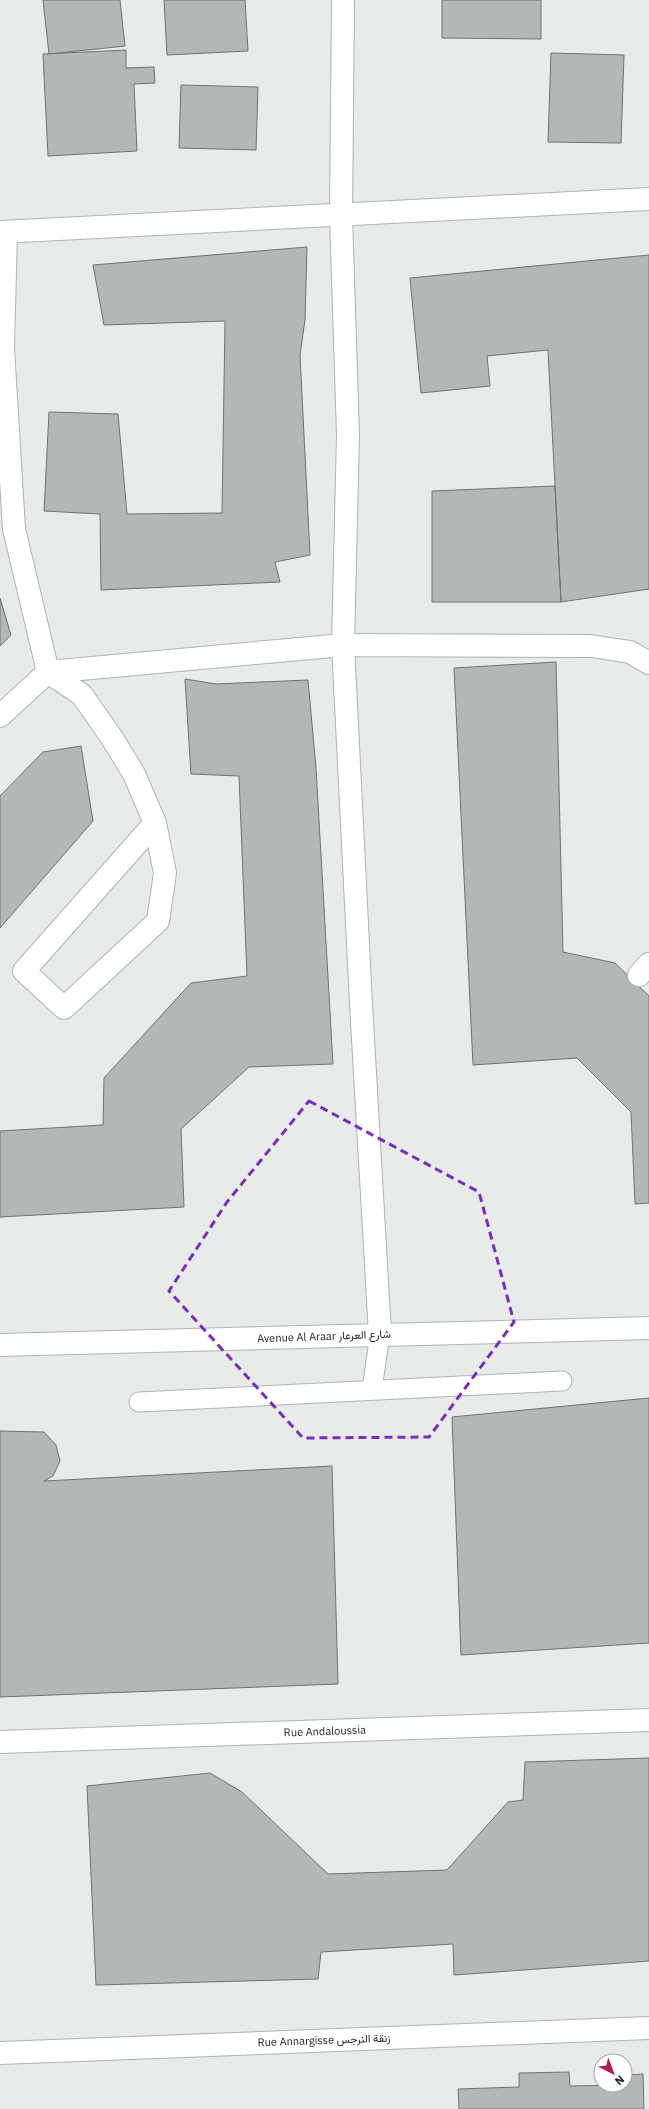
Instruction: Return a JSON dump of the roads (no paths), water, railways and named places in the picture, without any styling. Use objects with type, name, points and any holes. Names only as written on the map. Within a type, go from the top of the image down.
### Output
[{"type":"street","points":[[343,0],[341,216],[348,434],[343,645],[361,1004],[380,1334]]},
{"type":"street","points":[[155,823],[24,971],[64,1008],[158,921],[165,873],[155,823],[134,774],[112,738],[82,695],[48,672],[14,529],[3,348],[3,232],[649,200]]},
{"type":"street","points":[[0,716],[48,672],[343,645],[591,646],[630,652],[649,663]]},
{"type":"street","name":"Avenue Al Araar شارع العرعار","points":[[0,1345],[649,1328]]},
{"type":"street","name":"Rue Andaloussia","points":[[0,1742],[649,1720]]},
{"type":"street","name":"Rue Annargisse زنقة النرجس","points":[[0,2053],[649,2028]]},
{"type":"lane","points":[[372,1389],[380,1334]]},
{"type":"lane","points":[[139,1402],[562,1380]]}]
